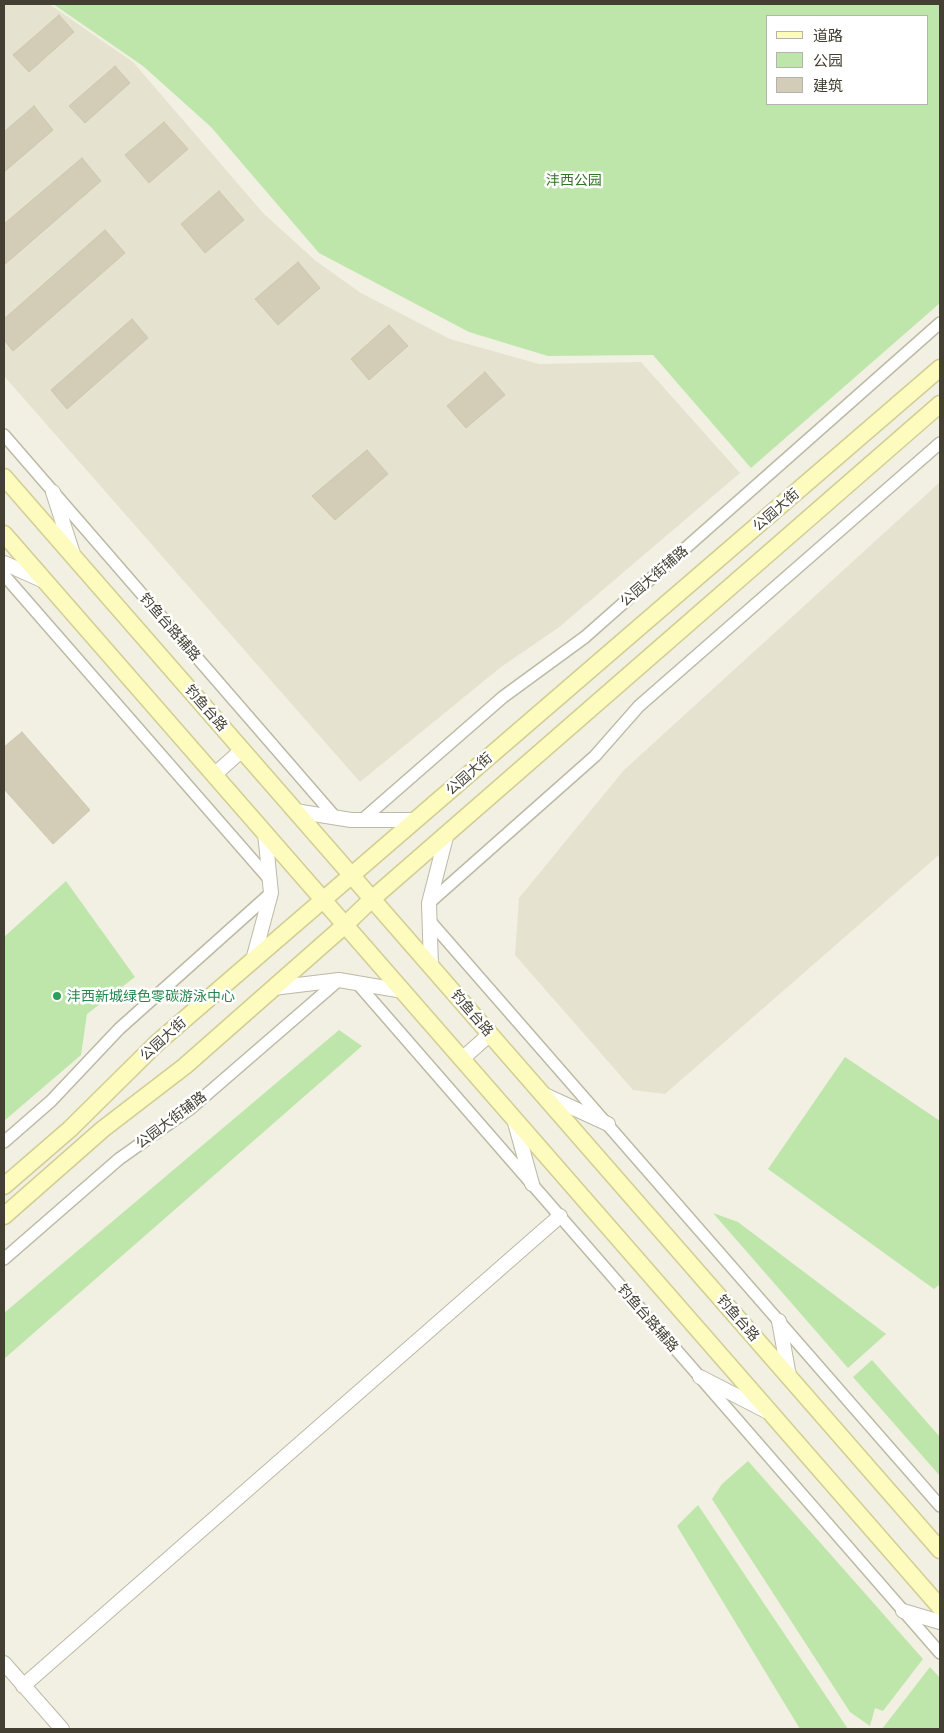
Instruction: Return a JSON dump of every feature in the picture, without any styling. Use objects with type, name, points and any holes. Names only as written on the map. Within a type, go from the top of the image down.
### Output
[{"type":"main road","name":"公园大街","points":[[4,1186],[70,1129],[157,1043],[940,368]]},
{"type":"main road","name":"公园大街","points":[[4,1216],[103,1129],[185,1066],[447,833],[940,404]]},
{"type":"main road","name":"钓鱼台路","points":[[4,477],[940,1550]]},
{"type":"main road","points":[[4,534],[940,1607]]},
{"type":"street","name":"公园大街辅路","points":[[362,820],[503,696],[585,637],[940,323]]},
{"type":"street","name":"钓鱼台路辅路","points":[[4,435],[336,818]]},
{"type":"street","points":[[429,903],[595,756],[639,706],[940,443]]},
{"type":"street","points":[[53,492],[74,557]]},
{"type":"street","points":[[4,563],[45,582]]},
{"type":"street","points":[[4,575],[270,887]]},
{"type":"street","points":[[214,775],[242,750]]},
{"type":"street","points":[[295,811],[362,820],[416,820]]},
{"type":"street","points":[[431,966],[429,903],[447,833]]},
{"type":"street","points":[[253,960],[270,887],[265,834]]},
{"type":"street","points":[[4,1142],[51,1101],[119,1029],[270,887]]},
{"type":"street","points":[[429,920],[940,1506]]},
{"type":"street","name":"公园大街辅路","points":[[4,1259],[118,1160],[191,1108],[339,980]]},
{"type":"street","points":[[273,988],[339,980],[403,991]]},
{"type":"street","name":"钓鱼台路辅路","points":[[357,983],[940,1654]]},
{"type":"street","points":[[462,1059],[490,1034]]},
{"type":"street","points":[[542,1094],[608,1124]]},
{"type":"street","points":[[513,1118],[532,1184]]},
{"type":"street","points":[[24,1686],[560,1216]]},
{"type":"street","points":[[779,1321],[788,1376]]},
{"type":"street","points":[[700,1377],[772,1414]]},
{"type":"street","points":[[903,1611],[940,1622]]},
{"type":"street","points":[[4,1663],[62,1729]]},
{"type":"shaded area","points":[[4,4],[49,4],[133,62],[264,214],[316,261],[361,293],[450,339],[539,364],[641,362],[740,473],[558,628],[501,667],[360,782],[4,376]]},
{"type":"shaded area","points":[[940,482],[940,854],[665,1094],[633,1090],[515,955],[519,898],[624,770]]},
{"type":"green space","name":"沣西公园","points":[[53,4],[940,4],[940,303],[751,468],[653,355],[548,356],[469,332],[319,253],[211,127],[143,66]]},
{"type":"green space","name":"沣西新城绿色零碳游泳中心","points":[[66,881],[135,977],[87,1014],[81,1055],[4,1121],[4,937]]},
{"type":"green space","points":[[339,1030],[362,1046],[4,1359],[4,1313]]},
{"type":"green space","points":[[845,1057],[940,1121],[940,1284],[934,1289],[768,1169]]},
{"type":"green space","points":[[713,1213],[738,1222],[886,1334],[848,1368]]},
{"type":"green space","points":[[872,1360],[940,1437],[940,1476],[853,1377]]},
{"type":"green space","points":[[748,1461],[923,1659],[883,1711],[875,1708],[870,1726],[850,1712],[712,1499],[722,1484]]},
{"type":"green space","points":[[698,1505],[848,1729],[800,1729],[677,1526]]},
{"type":"green space","points":[[930,1667],[940,1678],[940,1729],[882,1729]]},
{"type":"building","points":[[59,15],[74,32],[29,72],[13,55]]},
{"type":"building","points":[[115,66],[130,83],[85,123],[69,106]]},
{"type":"building","points":[[34,106],[53,130],[4,172],[4,132]]},
{"type":"building","points":[[164,122],[188,149],[149,183],[125,155]]},
{"type":"building","points":[[82,158],[101,181],[4,265],[4,224]]},
{"type":"building","points":[[219,191],[244,220],[205,253],[181,224]]},
{"type":"building","points":[[105,230],[125,253],[13,351],[4,340],[4,319]]},
{"type":"building","points":[[298,262],[320,288],[278,325],[255,299]]},
{"type":"building","points":[[132,319],[148,338],[67,409],[51,390]]},
{"type":"building","points":[[389,325],[408,346],[369,380],[351,359]]},
{"type":"building","points":[[485,372],[505,395],[466,428],[447,406]]},
{"type":"building","points":[[367,450],[388,474],[335,520],[312,496]]},
{"type":"building","points":[[22,732],[90,810],[53,844],[4,789],[4,747]]},
{"type":"place","name":"沣西新城绿色零碳游泳中心","points":[[57,996]]}]
